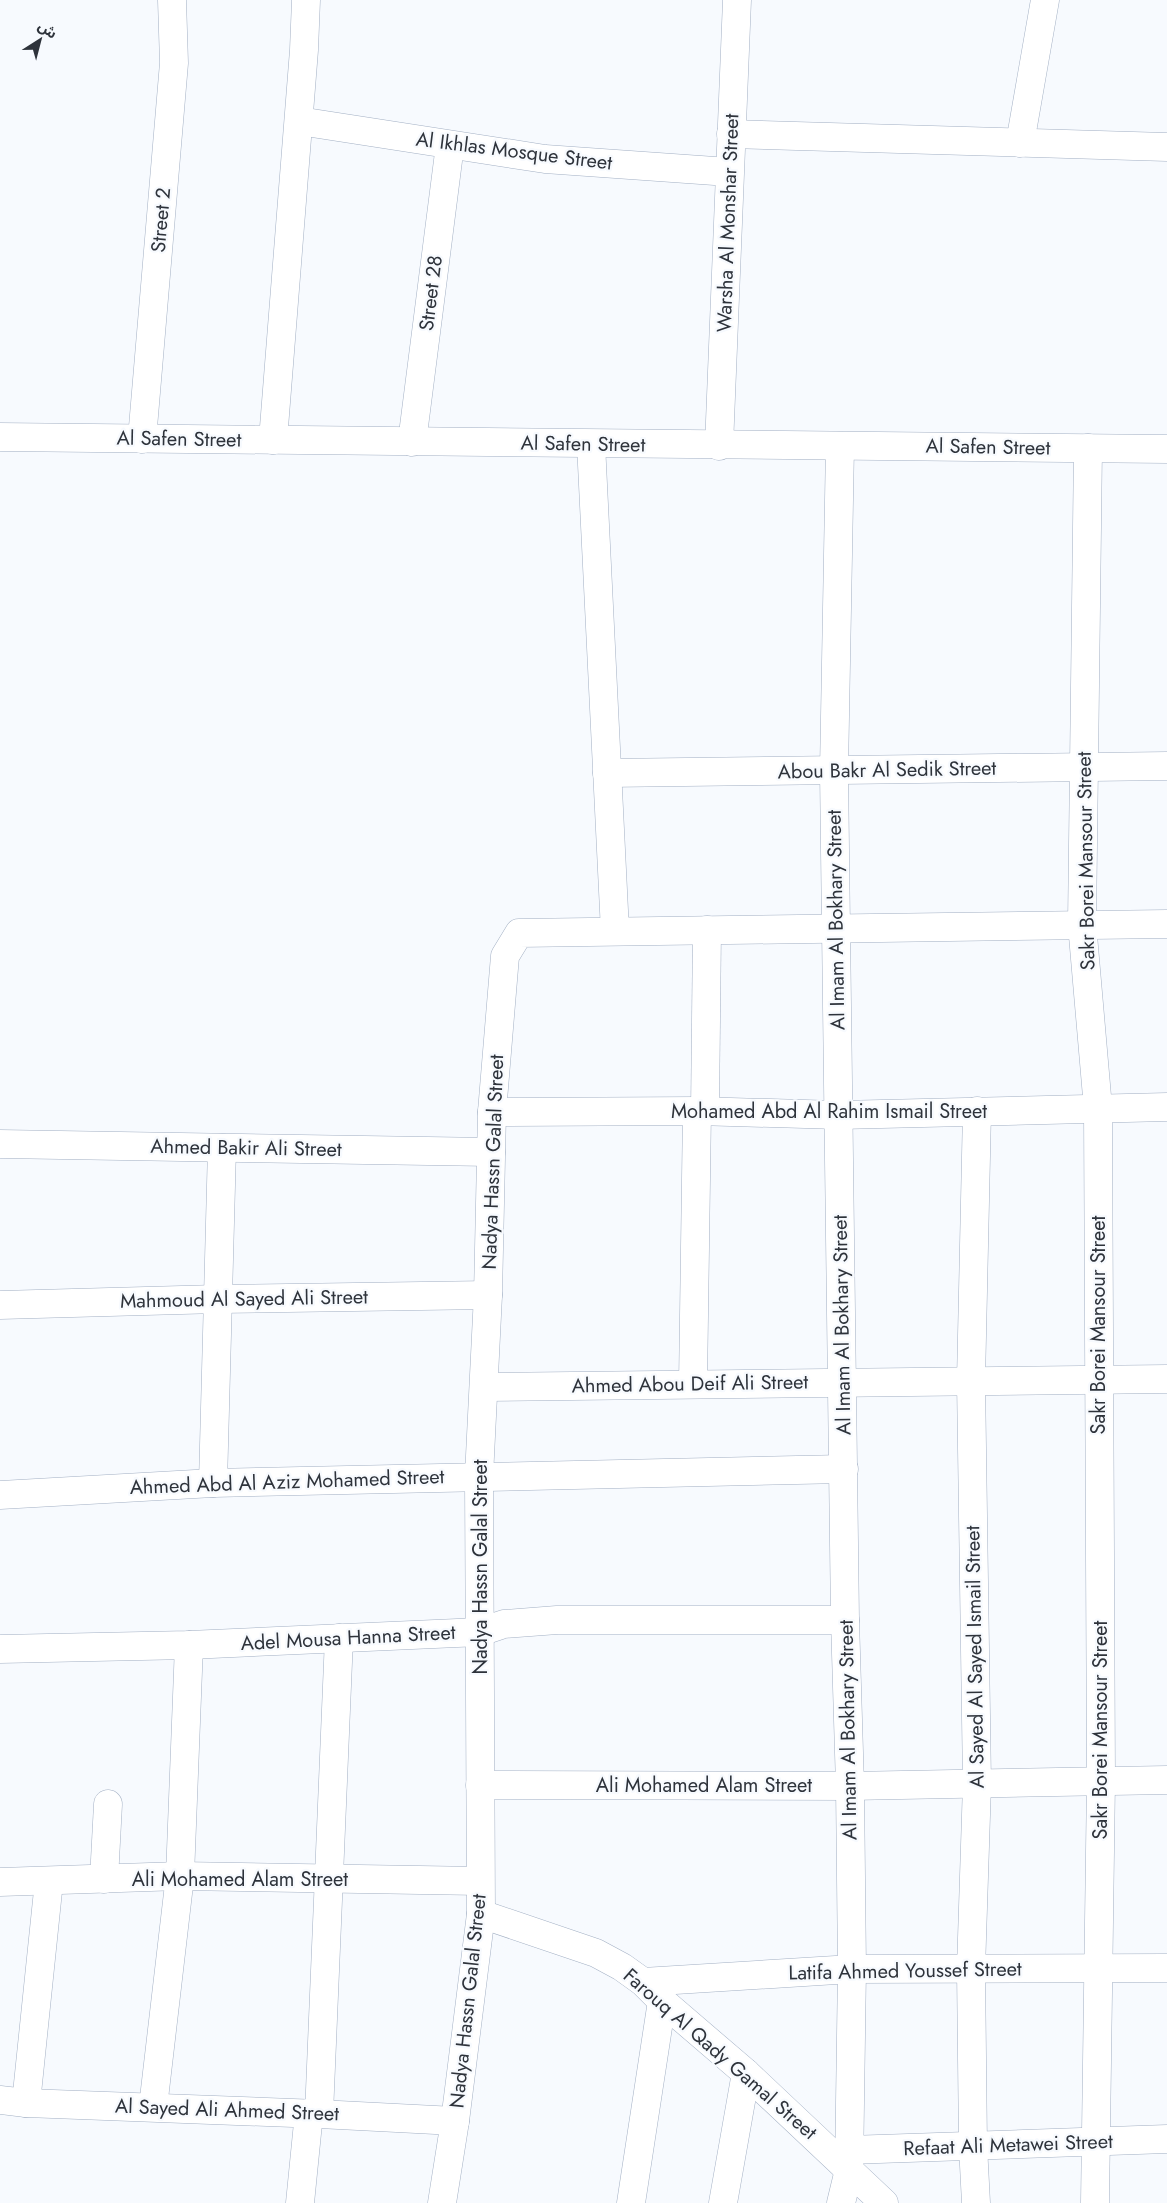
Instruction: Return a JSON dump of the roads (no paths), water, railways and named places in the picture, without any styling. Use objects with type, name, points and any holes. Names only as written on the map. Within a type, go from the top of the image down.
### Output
[{"type":"street","name":"Street 2","points":[[142,439],[174,63],[172,0]]},
{"type":"street","points":[[273,440],[299,121],[306,0]]},
{"type":"street","name":"Warsha Al Monshar Street","points":[[720,446],[737,0]]},
{"type":"street","points":[[1020,143],[1045,0]]},
{"type":"street","name":"Al Ikhlas Mosque Street","points":[[299,121],[546,159],[730,172]]},
{"type":"street","points":[[731,134],[1167,147]]},
{"type":"street","name":"Street 28","points":[[412,442],[450,145]]},
{"type":"street","name":"Al Safen Street","points":[[0,437],[720,446],[1167,449]]},
{"type":"street","points":[[591,444],[615,931],[1167,924]]},
{"type":"street","name":"Al Imam Al Bokhary Street","points":[[840,446],[834,771],[845,1620],[850,1786],[852,1969],[849,2160],[841,2203]]},
{"type":"street","name":"Sakr Borei Mansour Street","points":[[1088,448],[1082,924],[1098,1108],[1101,1782],[1095,2203]]},
{"type":"street","name":"Abou Bakr Al Sedik Street","points":[[607,773],[1167,766]]},
{"type":"street","points":[[693,1384],[707,930]]},
{"type":"street","name":"Nadya Hassn Galal Street","points":[[442,2203],[455,2121],[481,1914],[480,1476],[488,1295],[492,1112],[505,956],[519,933],[615,931]]},
{"type":"street","name":"Mohamed Abd Al Rahim Ismail Street","points":[[492,1112],[701,1111],[839,1115],[1167,1107]]},
{"type":"street","name":"Al Sayed Al Sayed Ismail Street","points":[[976,2203],[971,1969],[977,1784],[971,1381],[977,1111]]},
{"type":"street","name":"Ahmed Bakir Ali Street","points":[[0,1144],[491,1152]]},
{"type":"street","points":[[213,1483],[222,1148]]},
{"type":"street","name":"Mahmoud Al Sayed Ali Street","points":[[0,1305],[218,1299],[488,1295]]},
{"type":"street","name":"Ahmed Abou Deif Ali Street","points":[[484,1386],[1167,1379]]},
{"type":"street","name":"Ahmed Abd Al Aziz Mohamed Street","points":[[0,1495],[213,1483],[844,1469]]},
{"type":"street","name":"Adel Mousa Hanna Street","points":[[0,1649],[189,1646],[480,1632],[504,1624],[558,1620],[845,1620]]},
{"type":"street","points":[[300,2203],[314,2114],[328,1879],[339,1638]]},
{"type":"street","points":[[153,2107],[180,1876],[189,1646]]},
{"type":"street","name":"Ali Mohamed Alam Street","points":[[480,1785],[850,1786],[1167,1780]]},
{"type":"street","points":[[104,1879],[108,1804]]},
{"type":"street","name":"Ali Mohamed Alam Street","points":[[0,1882],[49,1882],[180,1876],[480,1881]]},
{"type":"street","points":[[13,2101],[49,1882]]},
{"type":"street","name":"Farouq Al Qady Gamal Street","points":[[481,1914],[596,1953],[644,1982],[662,2001],[849,2160],[884,2203]]},
{"type":"street","name":"Latifa Ahmed Youssef Street","points":[[644,1982],[852,1969],[1167,1968]]},
{"type":"street","points":[[631,2203],[662,2001]]},
{"type":"street","points":[[722,2203],[746,2072]]},
{"type":"street","name":"Al Sayed Ali Ahmed Street","points":[[13,2101],[455,2121]]},
{"type":"street","name":"Refaat Ali Metawei Street","points":[[849,2160],[974,2146],[1167,2139]]}]
